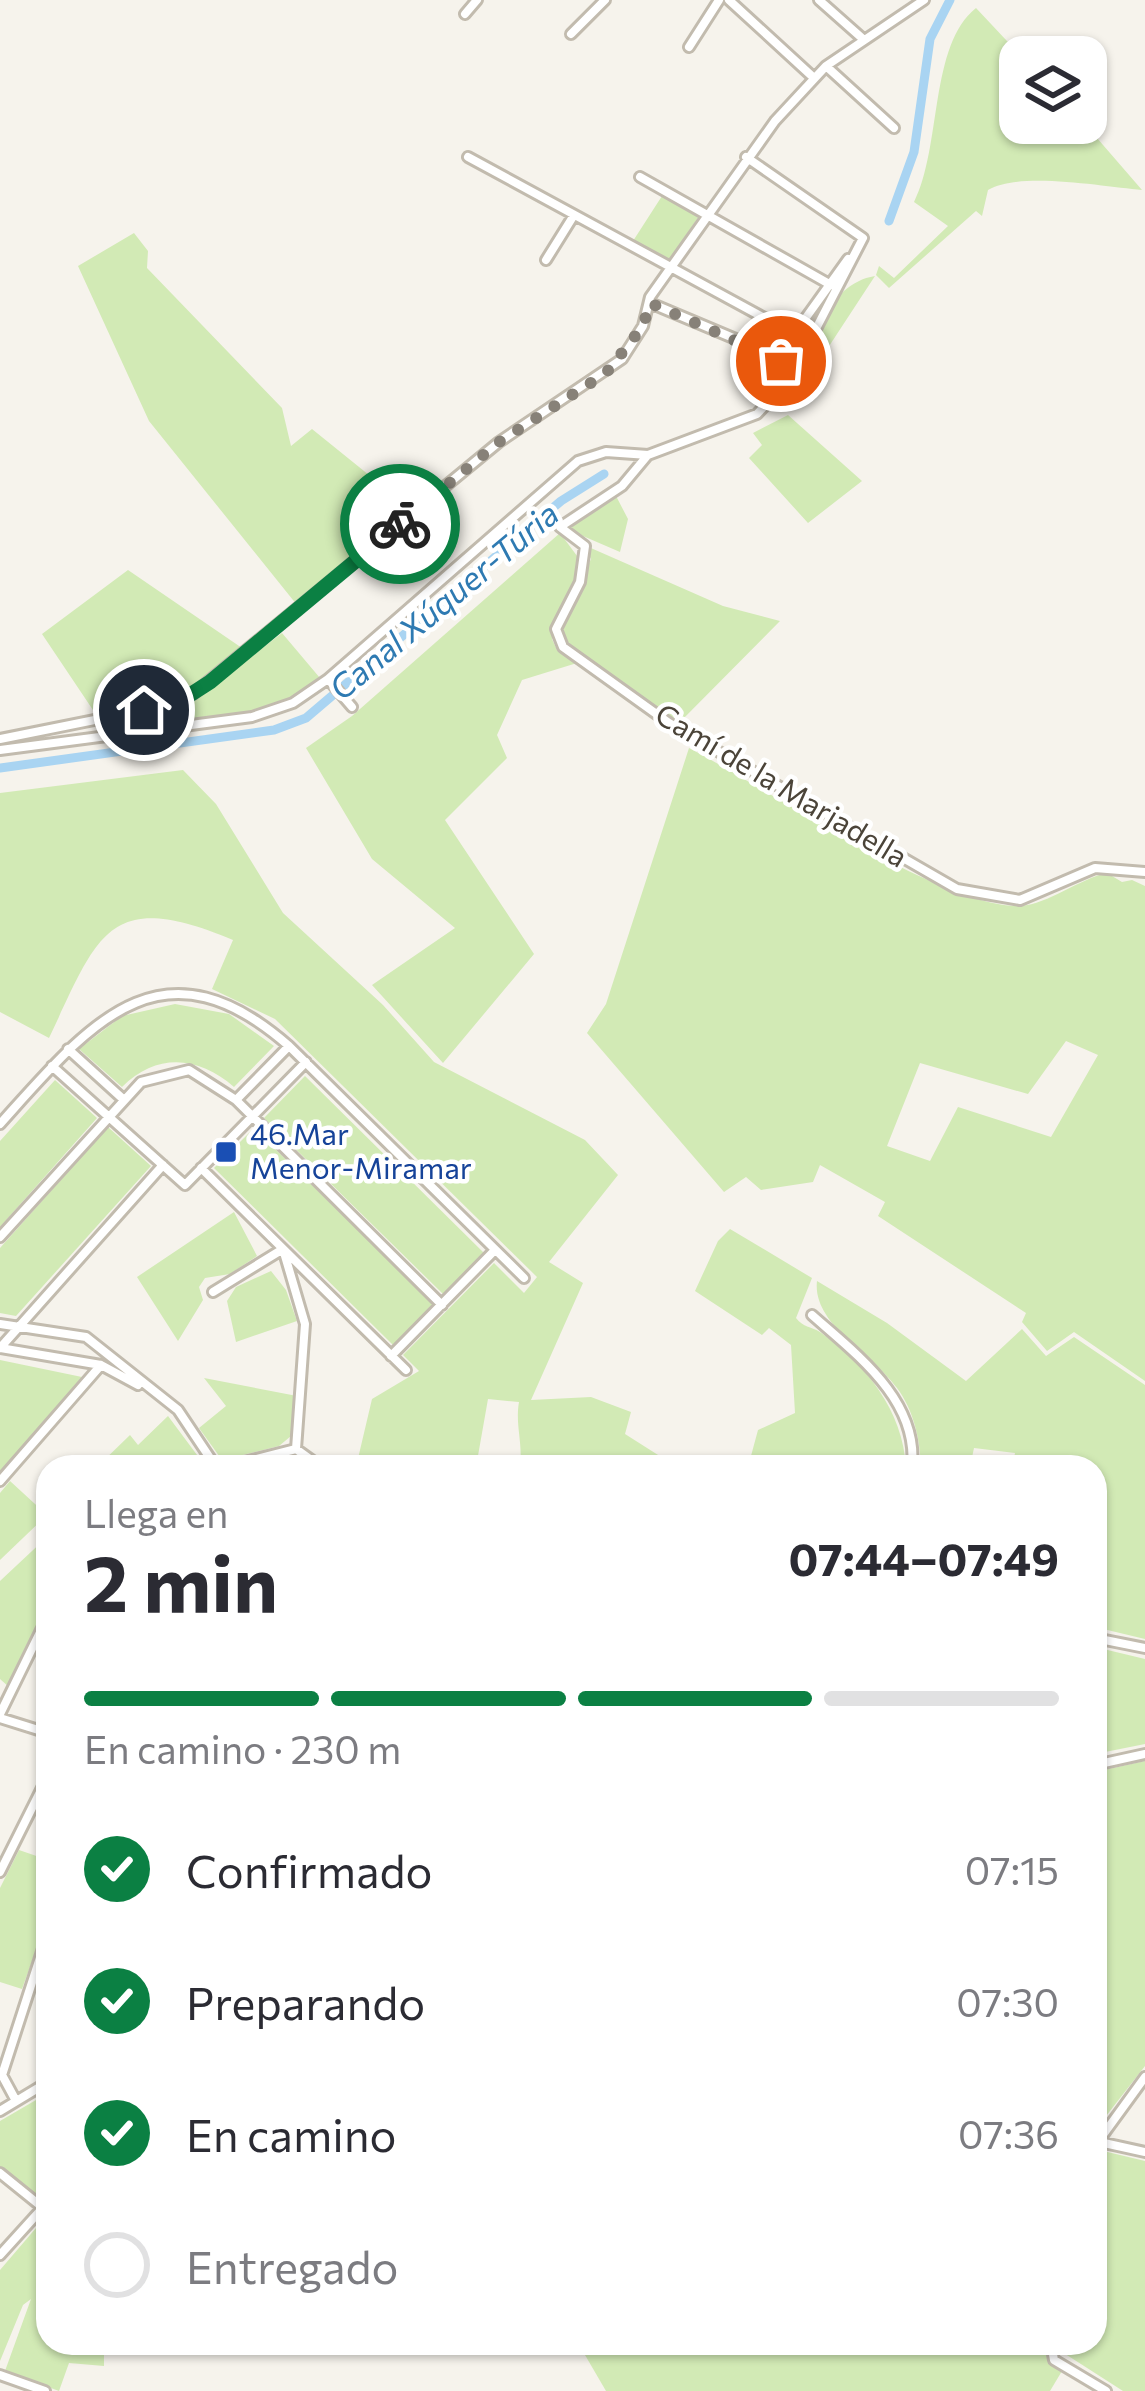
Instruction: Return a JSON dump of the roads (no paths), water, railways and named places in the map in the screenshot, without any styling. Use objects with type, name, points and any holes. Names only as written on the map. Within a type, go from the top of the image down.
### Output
[{"type":"street","points":[[465,14],[477,0]]},
{"type":"street","points":[[571,34],[605,0]]},
{"type":"street","points":[[689,47],[719,0]]},
{"type":"street","points":[[729,0],[814,78]]},
{"type":"street","points":[[819,0],[863,39]]},
{"type":"street","points":[[0,750],[182,700],[263,640],[499,442],[622,359],[669,269],[746,157],[826,66],[924,0]]},
{"type":"street","points":[[826,66],[894,128]]},
{"type":"street","points":[[468,157],[794,334]]},
{"type":"street","points":[[746,157],[862,238]]},
{"type":"street","points":[[640,177],[831,285]]},
{"type":"street","points":[[546,260],[574,214]]},
{"type":"street","points":[[777,358],[862,238]]},
{"type":"street","points":[[0,739],[187,727],[274,711],[328,680],[578,460],[606,452],[648,455],[757,414],[782,390],[794,370],[862,238]]},
{"type":"street","points":[[650,303],[777,358],[794,370]]},
{"type":"street","name":"Camí de la Marjadella","points":[[648,455],[622,486],[560,527],[586,546],[587,560],[556,639],[669,723],[957,889],[1020,900],[1095,868],[1145,872]]},
{"type":"street","points":[[328,680],[351,707]]},
{"type":"street","points":[[182,700],[187,727]]},
{"type":"street","points":[[0,1124],[68,1048],[124,1006],[166,996],[219,1000],[263,1023],[289,1046],[524,1278]]},
{"type":"street","points":[[236,1100],[289,1046]]},
{"type":"street","points":[[68,1048],[123,1099]]},
{"type":"street","points":[[52,1066],[185,1185],[305,1062]]},
{"type":"street","points":[[0,1237],[141,1082],[189,1070],[236,1100],[442,1305]]},
{"type":"street","points":[[0,1348],[163,1165]]},
{"type":"street","points":[[201,1168],[406,1370]]},
{"type":"street","points":[[213,1292],[284,1250]]},
{"type":"street","points":[[284,1250],[306,1336],[296,1449]]},
{"type":"street","points":[[391,1355],[495,1250]]},
{"type":"street","points":[[812,1315],[896,1400],[908,1426],[911,1455]]},
{"type":"street","points":[[0,1324],[86,1337],[161,1398]]},
{"type":"street","points":[[0,1348],[101,1365],[178,1409],[211,1455]]},
{"type":"street","points":[[0,1481],[101,1365]]},
{"type":"street","points":[[271,1455],[296,1449],[304,1455]]},
{"type":"street","points":[[1107,1640],[1145,1648]]},
{"type":"street","points":[[36,1641],[0,1716],[36,1729]]},
{"type":"street","points":[[1107,1762],[1145,1754]]},
{"type":"street","points":[[0,1872],[36,1800]]},
{"type":"street","points":[[15,2099],[2,2074],[36,1970]]},
{"type":"street","points":[[1107,2125],[1145,2077]]},
{"type":"street","points":[[0,2111],[36,2088]]},
{"type":"street","points":[[1107,2141],[1145,2152]]},
{"type":"street","points":[[0,2173],[36,2199]]},
{"type":"street","points":[[0,2255],[36,2215]]},
{"type":"street","points":[[1053,2355],[1054,2360],[1106,2391]]},
{"type":"street","points":[[0,2375],[45,2391]]},
{"type":"waterway","name":"Canal Xúquer-Túria","points":[[889,221],[914,152],[930,39],[950,0]]},
{"type":"waterway","name":"Canal Xúquer-Túria","points":[[0,768],[274,730],[306,718],[561,501],[604,474]]},
{"type":"place","name":"46.Mar Menor-Miramar","points":[[226,1152]]}]
